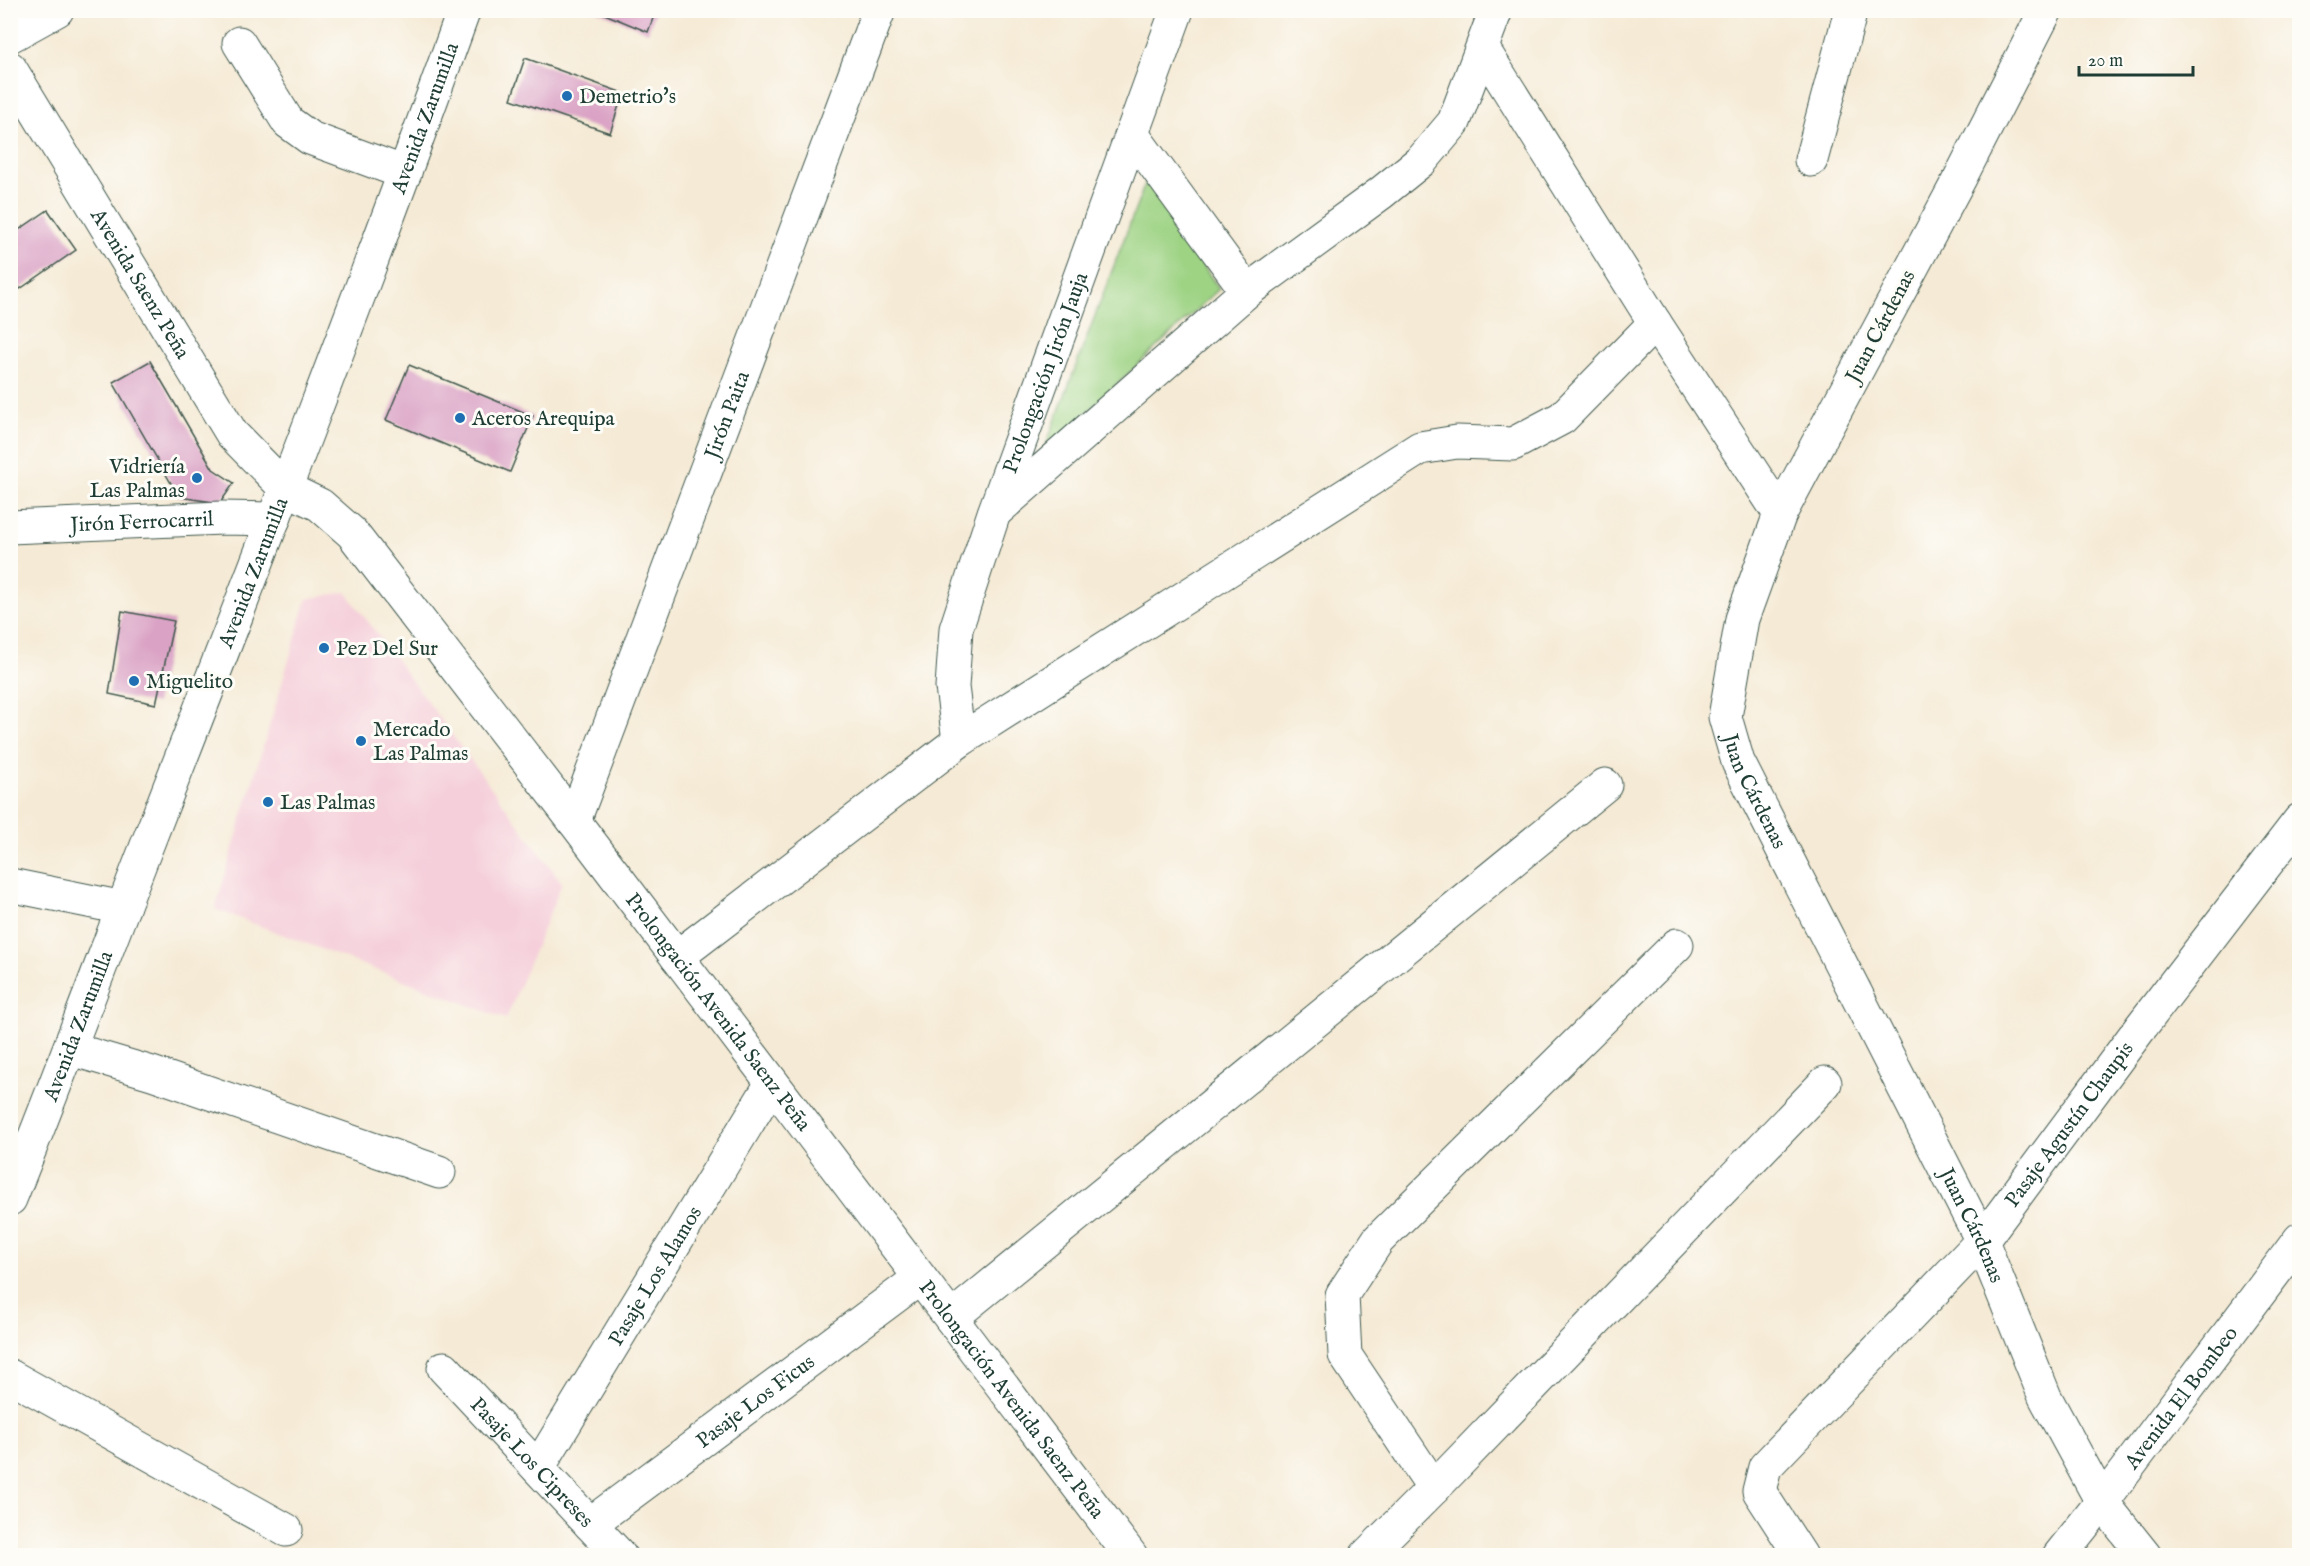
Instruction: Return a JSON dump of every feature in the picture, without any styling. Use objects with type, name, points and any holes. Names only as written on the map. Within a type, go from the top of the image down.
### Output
[{"type":"street","points":[[10,36],[57,10]]},
{"type":"street","name":"Avenida Zarumilla","points":[[10,1199],[71,1049],[123,908],[274,519],[464,10]]},
{"type":"street","name":"Jirón Paita","points":[[574,821],[879,10]]},
{"type":"street","name":"Prolongación Jirón Jauja","points":[[959,741],[951,687],[956,629],[994,513],[1176,10]]},
{"type":"street","points":[[994,513],[1247,291],[1381,193],[1422,160],[1454,122],[1483,50],[1496,10]]},
{"type":"street","points":[[1811,160],[1851,10]]},
{"type":"street","name":"Juan Cárdenas","points":[[2046,10],[1960,178],[1780,514],[1742,619],[1725,717],[1738,762],[1982,1241],[2045,1397],[2103,1502],[2145,1556]]},
{"type":"street","points":[[239,43],[288,122],[310,138],[405,173]]},
{"type":"street","points":[[1483,50],[1655,323],[1780,514]]},
{"type":"street","name":"Avenida Saenz Peña","points":[[10,68],[232,435],[285,488]]},
{"type":"street","points":[[1132,135],[1247,291]]},
{"type":"street","points":[[677,957],[959,741],[1420,448],[1457,442],[1513,444],[1562,418],[1655,323]]},
{"type":"street","name":"Prolongación Avenida Saenz Peña","points":[[285,488],[320,505],[352,533],[574,821],[1131,1556]]},
{"type":"street","name":"Jirón Ferrocarril","points":[[10,527],[222,518],[274,519]]},
{"type":"street","points":[[951,1318],[1605,785]]},
{"type":"street","name":"Pasaje Agustín Chaupis","points":[[1801,1556],[1760,1491],[1765,1467],[1982,1241],[2140,1027],[2300,820]]},
{"type":"street","points":[[10,885],[123,908]]},
{"type":"street","points":[[1434,1488],[1346,1355],[1342,1295],[1378,1240],[1677,945]]},
{"type":"street","points":[[71,1049],[152,1073],[439,1172]]},
{"type":"street","name":"Pasaje Los Alamos","points":[[538,1468],[772,1083]]},
{"type":"street","points":[[1366,1556],[1826,1083]]},
{"type":"street","name":"Avenida El Bombeo","points":[[2059,1556],[2103,1502],[2300,1239]]},
{"type":"street","name":"Pasaje Los Ficus","points":[[590,1524],[920,1278]]},
{"type":"street","name":"Pasaje Los Cipreses","points":[[444,1368],[620,1556]]},
{"type":"street","points":[[10,1376],[286,1530]]},
{"type":"shaded area","name":"Mercado Las Palmas","points":[[346,592],[562,883],[506,1019],[215,909],[307,599]]},
{"type":"green space","points":[[1146,181],[1219,289],[1043,453]]},
{"type":"building","points":[[595,10],[656,10],[648,32]]},
{"type":"building","name":"Demetrio's","points":[[525,58],[623,93],[610,133],[511,99]]},
{"type":"building","points":[[48,210],[76,250],[20,289],[10,276],[10,236]]},
{"type":"building","points":[[150,361],[213,469],[234,483],[220,503],[179,497],[113,382]]},
{"type":"building","name":"Aceros Arequipa","points":[[409,365],[533,416],[510,472],[386,420]]},
{"type":"building","points":[[122,611],[174,621],[156,704],[109,694]]},
{"type":"place","name":"Demetrio's","points":[[567,96]]},
{"type":"place","name":"Aceros Arequipa","points":[[460,418]]},
{"type":"place","name":"Vidriería Las Palmas","points":[[197,478]]},
{"type":"place","name":"Pez Del Sur","points":[[324,648]]},
{"type":"place","name":"Miguelito","points":[[134,681]]},
{"type":"place","name":"Mercado Las Palmas","points":[[361,741]]},
{"type":"place","name":"Las Palmas","points":[[268,802]]}]
